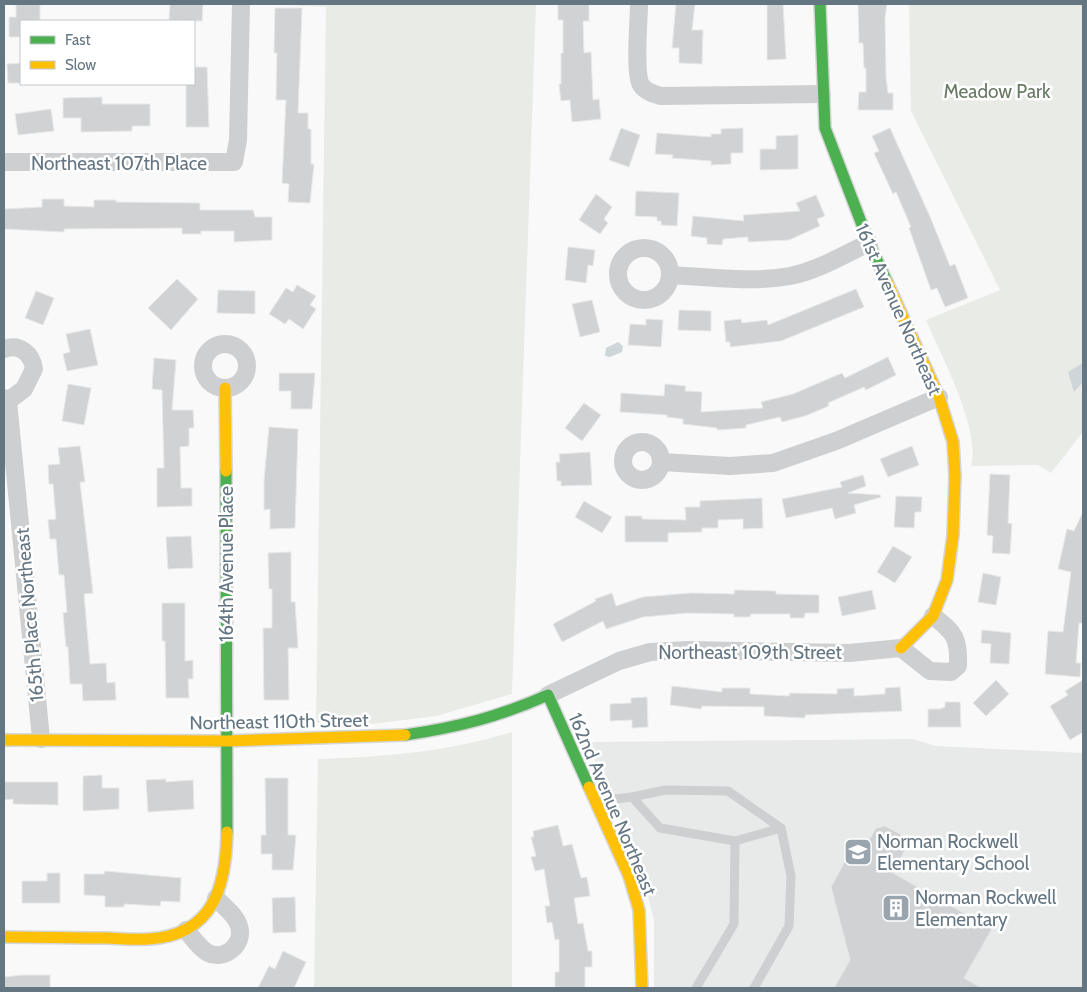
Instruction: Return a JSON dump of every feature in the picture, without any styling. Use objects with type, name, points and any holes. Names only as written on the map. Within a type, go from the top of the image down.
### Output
[{"type":"street","name":"Northeast 107th Place","points":[[4,162],[234,162],[238,140],[240,4]]},
{"type":"street","points":[[639,4],[638,72],[642,85],[649,93],[661,96],[822,94]]},
{"type":"street","name":"161st Avenue Northeast","points":[[820,4],[822,94],[825,128],[869,242],[939,398],[952,442],[955,476],[952,535],[947,580],[933,616],[901,648]]},
{"type":"street","points":[[670,275],[757,279],[792,276],[832,260],[869,242]]},
{"type":"street","name":"165th Place Northeast","points":[[4,349],[14,347],[26,352],[34,369],[24,388],[6,400],[41,739]]},
{"type":"street","name":"164th Avenue Place","points":[[186,930],[204,915],[220,892],[225,870],[227,741],[225,388]]},
{"type":"street","points":[[661,462],[730,466],[773,463],[836,441],[939,398]]},
{"type":"street","points":[[901,648],[930,672],[951,672],[958,666],[959,643],[949,628],[933,616]]},
{"type":"street","name":"Northeast 109th Street","points":[[548,695],[620,661],[650,652],[688,650],[849,653],[901,648]]},
{"type":"street","name":"Northeast 110th Street","points":[[4,740],[227,741],[410,735],[448,729],[504,714],[548,695]]},
{"type":"street","name":"162nd Avenue Northeast","points":[[548,695],[628,876],[639,910],[642,947],[642,988]]},
{"type":"street","points":[[4,937],[150,939],[165,937],[186,930],[207,952],[221,955],[233,949],[239,938],[239,926],[237,920],[216,898]]},
{"type":"lane","points":[[596,802],[665,790],[728,791],[781,828],[791,876],[789,926],[754,988]]},
{"type":"lane","points":[[632,797],[660,828],[734,841],[781,828]]},
{"type":"lane","points":[[696,988],[734,924],[734,841]]},
{"type":"shaded area","points":[[618,342],[623,346],[622,352],[610,357],[605,356],[606,348]]},
{"type":"shaded area","points":[[1083,363],[1083,382],[1074,392],[1068,372]]},
{"type":"shaded area","name":"Norman Rockwell Elementary School","points":[[913,739],[936,746],[1083,753],[1083,988],[654,988],[654,921],[642,873],[587,742]]},
{"type":"green space","points":[[258,4],[536,4],[512,694],[436,716],[372,724],[316,723],[326,7]]},
{"type":"green space","name":"Meadow Park","points":[[909,4],[1083,4],[1083,432],[1051,473],[1038,465],[971,466],[973,451],[965,413],[926,320],[1000,290],[911,111]]},
{"type":"green space","points":[[512,732],[512,988],[314,988],[318,759],[368,757],[440,749]]},
{"type":"building","points":[[16,4],[40,4],[40,20],[20,20],[20,37],[9,37],[9,17],[16,17]]},
{"type":"building","points":[[170,4],[203,4],[202,21],[169,20]]},
{"type":"building","points":[[558,4],[589,4],[589,21],[583,21],[584,53],[591,52],[593,100],[599,99],[601,119],[572,122],[570,100],[561,101],[559,84],[561,84],[561,53],[563,53],[563,20],[558,20]]},
{"type":"building","points":[[676,4],[695,4],[692,30],[703,30],[702,64],[679,63],[679,48],[672,48]]},
{"type":"building","points":[[767,4],[783,4],[786,59],[767,60]]},
{"type":"building","points":[[858,4],[887,4],[885,18],[886,77],[888,93],[893,93],[893,110],[858,110],[859,92],[866,92],[866,68],[864,68],[863,43],[859,43]]},
{"type":"building","points":[[275,8],[302,8],[298,113],[308,113],[308,129],[311,129],[311,164],[314,164],[310,203],[288,202],[289,184],[282,183],[286,100],[276,100],[277,53],[274,53]]},
{"type":"building","points":[[20,63],[20,83],[8,83],[7,64]]},
{"type":"building","points":[[195,67],[207,67],[209,127],[186,127],[186,85],[195,85]]},
{"type":"building","points":[[102,97],[102,104],[150,104],[150,126],[132,126],[132,131],[81,132],[81,118],[63,118],[63,98]]},
{"type":"building","points":[[51,109],[54,131],[18,135],[15,114]]},
{"type":"building","points":[[621,128],[640,135],[629,167],[609,160]]},
{"type":"building","points":[[743,128],[743,153],[731,153],[731,164],[711,165],[711,161],[672,158],[673,155],[655,154],[657,133],[711,137],[711,134],[721,134],[721,129]]},
{"type":"building","points":[[890,128],[950,266],[955,264],[968,298],[945,307],[937,288],[931,290],[909,228],[911,227],[896,192],[893,194],[874,153],[879,151],[872,136]]},
{"type":"building","points":[[798,135],[798,169],[760,170],[760,149],[776,149],[776,136]]},
{"type":"building","points":[[636,191],[679,193],[677,226],[661,225],[661,221],[657,221],[657,217],[635,216]]},
{"type":"building","points":[[596,194],[612,207],[604,219],[608,223],[600,234],[579,220]]},
{"type":"building","points":[[816,195],[825,216],[817,219],[820,226],[789,240],[748,242],[748,237],[723,239],[722,245],[707,244],[707,238],[691,236],[693,216],[744,221],[743,215],[800,211],[796,203]]},
{"type":"building","points":[[42,199],[64,199],[64,206],[94,207],[94,200],[116,200],[116,202],[200,203],[200,210],[253,210],[255,217],[272,217],[272,240],[234,242],[234,231],[201,231],[201,234],[182,234],[182,228],[64,229],[64,232],[4,229],[4,209],[42,207]]},
{"type":"building","points":[[568,247],[595,250],[593,266],[588,265],[586,283],[565,280]]},
{"type":"building","points":[[177,279],[198,299],[171,330],[148,308]]},
{"type":"building","points":[[297,285],[316,296],[310,305],[316,309],[303,329],[289,319],[285,324],[269,314],[286,288],[293,292]]},
{"type":"building","points":[[856,289],[864,307],[781,341],[730,347],[730,342],[726,342],[724,321],[741,319],[742,323],[767,320],[768,325]]},
{"type":"building","points":[[218,290],[255,291],[255,314],[217,313]]},
{"type":"building","points":[[36,291],[54,298],[43,325],[25,318]]},
{"type":"building","points":[[592,300],[600,332],[580,337],[572,304]]},
{"type":"building","points":[[679,310],[711,311],[711,331],[678,330]]},
{"type":"building","points":[[646,319],[663,320],[661,347],[628,345],[630,324],[646,325]]},
{"type":"building","points":[[90,329],[98,365],[67,371],[63,354],[70,352],[66,334]]},
{"type":"building","points":[[888,357],[896,375],[866,390],[864,387],[828,403],[829,406],[805,416],[782,422],[780,417],[746,425],[746,428],[717,430],[717,428],[683,424],[683,419],[667,417],[667,415],[620,412],[621,393],[664,396],[665,384],[686,386],[685,391],[702,392],[701,412],[763,408],[761,402],[793,394],[842,373],[845,378]]},
{"type":"building","points":[[154,358],[176,360],[172,410],[193,410],[194,428],[189,428],[189,446],[180,447],[181,488],[192,488],[192,506],[157,507],[157,468],[164,468],[162,390],[152,389]]},
{"type":"building","points":[[279,373],[315,373],[312,409],[291,409],[291,391],[279,391]]},
{"type":"building","points":[[68,384],[91,388],[84,425],[62,421]]},
{"type":"building","points":[[584,403],[601,415],[582,441],[565,428]]},
{"type":"building","points":[[269,427],[298,429],[295,528],[270,529],[270,509],[264,510],[264,480]]},
{"type":"building","points":[[80,446],[85,482],[80,482],[93,593],[84,594],[90,664],[106,663],[107,683],[115,682],[116,700],[83,701],[82,684],[70,684],[68,647],[66,647],[63,613],[67,612],[64,575],[59,575],[56,539],[50,539],[48,520],[56,519],[53,484],[49,484],[48,465],[60,464],[58,448]]},
{"type":"building","points":[[912,446],[919,465],[888,477],[880,459]]},
{"type":"building","points":[[590,452],[592,485],[561,486],[561,481],[557,481],[556,462],[560,462],[559,454]]},
{"type":"building","points":[[990,474],[1010,475],[1008,523],[1012,524],[1010,554],[992,553],[993,536],[987,535]]},
{"type":"building","points":[[863,475],[866,486],[848,493],[880,495],[881,497],[854,505],[856,513],[835,519],[832,508],[786,518],[782,499],[842,487],[840,482]]},
{"type":"building","points":[[896,496],[922,497],[921,512],[915,512],[914,528],[894,527]]},
{"type":"building","points":[[762,498],[763,528],[743,529],[743,519],[718,520],[718,528],[702,528],[702,532],[668,533],[668,542],[625,542],[625,516],[642,516],[642,519],[686,520],[685,507],[700,507],[700,501]]},
{"type":"building","points":[[584,501],[612,517],[602,533],[575,517]]},
{"type":"building","points":[[1083,512],[1083,623],[1079,623],[1076,663],[1081,663],[1080,677],[1045,674],[1048,631],[1063,632],[1071,572],[1058,569],[1067,529],[1074,531]]},
{"type":"building","points":[[191,536],[193,568],[168,569],[166,537]]},
{"type":"building","points":[[893,546],[912,557],[895,583],[877,572]]},
{"type":"building","points":[[291,552],[291,602],[295,602],[298,648],[288,648],[289,700],[264,700],[263,628],[272,628],[272,589],[269,589],[268,553]]},
{"type":"building","points":[[983,573],[1001,577],[996,605],[978,602]]},
{"type":"building","points":[[735,590],[776,591],[776,594],[819,595],[819,613],[805,613],[804,618],[790,618],[790,614],[751,614],[750,617],[734,617],[734,614],[688,613],[643,617],[606,629],[603,621],[562,642],[553,624],[596,601],[595,599],[612,593],[616,606],[643,597],[691,593],[734,594]]},
{"type":"building","points":[[872,590],[876,609],[842,616],[838,597]]},
{"type":"building","points":[[162,603],[185,603],[185,661],[193,660],[193,679],[188,679],[189,698],[166,698],[165,641],[162,641]]},
{"type":"building","points":[[982,630],[1011,633],[1009,664],[990,663],[991,644],[981,643]]},
{"type":"building","points":[[996,680],[1009,694],[986,716],[973,703]]},
{"type":"building","points":[[1083,680],[1083,732],[1070,740],[1050,706],[1068,695],[1065,691]]},
{"type":"building","points":[[672,686],[722,692],[722,688],[750,688],[750,694],[789,696],[790,693],[837,694],[837,689],[854,688],[854,696],[885,694],[885,688],[900,687],[902,711],[805,715],[805,718],[764,716],[764,707],[702,706],[701,709],[670,705]]},
{"type":"building","points":[[647,697],[648,727],[632,728],[632,720],[610,721],[610,704],[631,703],[631,698]]},
{"type":"building","points":[[945,702],[960,702],[961,727],[928,727],[928,709],[945,707]]},
{"type":"building","points":[[102,775],[102,788],[119,788],[119,809],[83,811],[83,776]]},
{"type":"building","points":[[265,778],[288,778],[288,835],[296,835],[293,870],[272,870],[272,854],[261,854],[261,835],[266,835]]},
{"type":"building","points":[[166,779],[166,782],[193,780],[194,809],[148,812],[146,780]]},
{"type":"building","points":[[4,782],[58,782],[58,805],[13,804],[13,799],[4,800]]},
{"type":"building","points":[[558,825],[563,846],[572,844],[581,878],[587,877],[590,896],[574,898],[578,924],[583,923],[588,951],[592,951],[592,967],[585,967],[585,988],[555,987],[555,972],[559,972],[559,939],[555,940],[552,922],[547,923],[545,906],[550,906],[544,869],[535,871],[531,857],[536,856],[531,837],[534,837],[533,831]]},
{"type":"building","name":"Norman Rockwell Elementary","points":[[885,826],[906,837],[907,846],[893,873],[992,929],[964,978],[982,988],[834,988],[850,960],[831,887],[851,850],[860,855],[876,828]]},
{"type":"building","points":[[105,871],[181,878],[180,902],[161,901],[160,906],[124,904],[124,907],[105,907],[105,896],[84,895],[84,874],[104,874]]},
{"type":"building","points":[[47,873],[60,873],[60,903],[22,903],[22,881],[47,881]]},
{"type":"building","points":[[295,897],[296,932],[273,933],[272,898]]},
{"type":"building","points":[[283,951],[306,962],[294,988],[258,988],[269,966],[275,969]]},
{"type":"building","points":[[50,975],[50,988],[4,988],[4,977]]},
{"type":"traffic: fast","points":[[820,4],[825,128],[869,243],[887,282]]},
{"type":"traffic: fast","points":[[226,471],[227,832]]},
{"type":"traffic: fast","points":[[405,735],[478,720],[548,695],[589,787]]},
{"type":"traffic: slow","points":[[887,282],[939,397],[953,442],[955,476],[953,535],[947,580],[933,616],[901,648]]},
{"type":"traffic: slow","points":[[225,388],[226,471]]},
{"type":"traffic: slow","points":[[4,740],[227,741],[405,735]]},
{"type":"traffic: slow","points":[[589,787],[629,876],[639,910],[642,988]]},
{"type":"traffic: slow","points":[[4,937],[149,939],[171,935],[188,928],[202,918],[212,904],[219,889],[224,871],[227,832]]},
{"type":"place","name":"Norman Rockwell Elementary School","points":[[858,852]]},
{"type":"place","name":"Norman Rockwell Elementary","points":[[896,908]]}]
